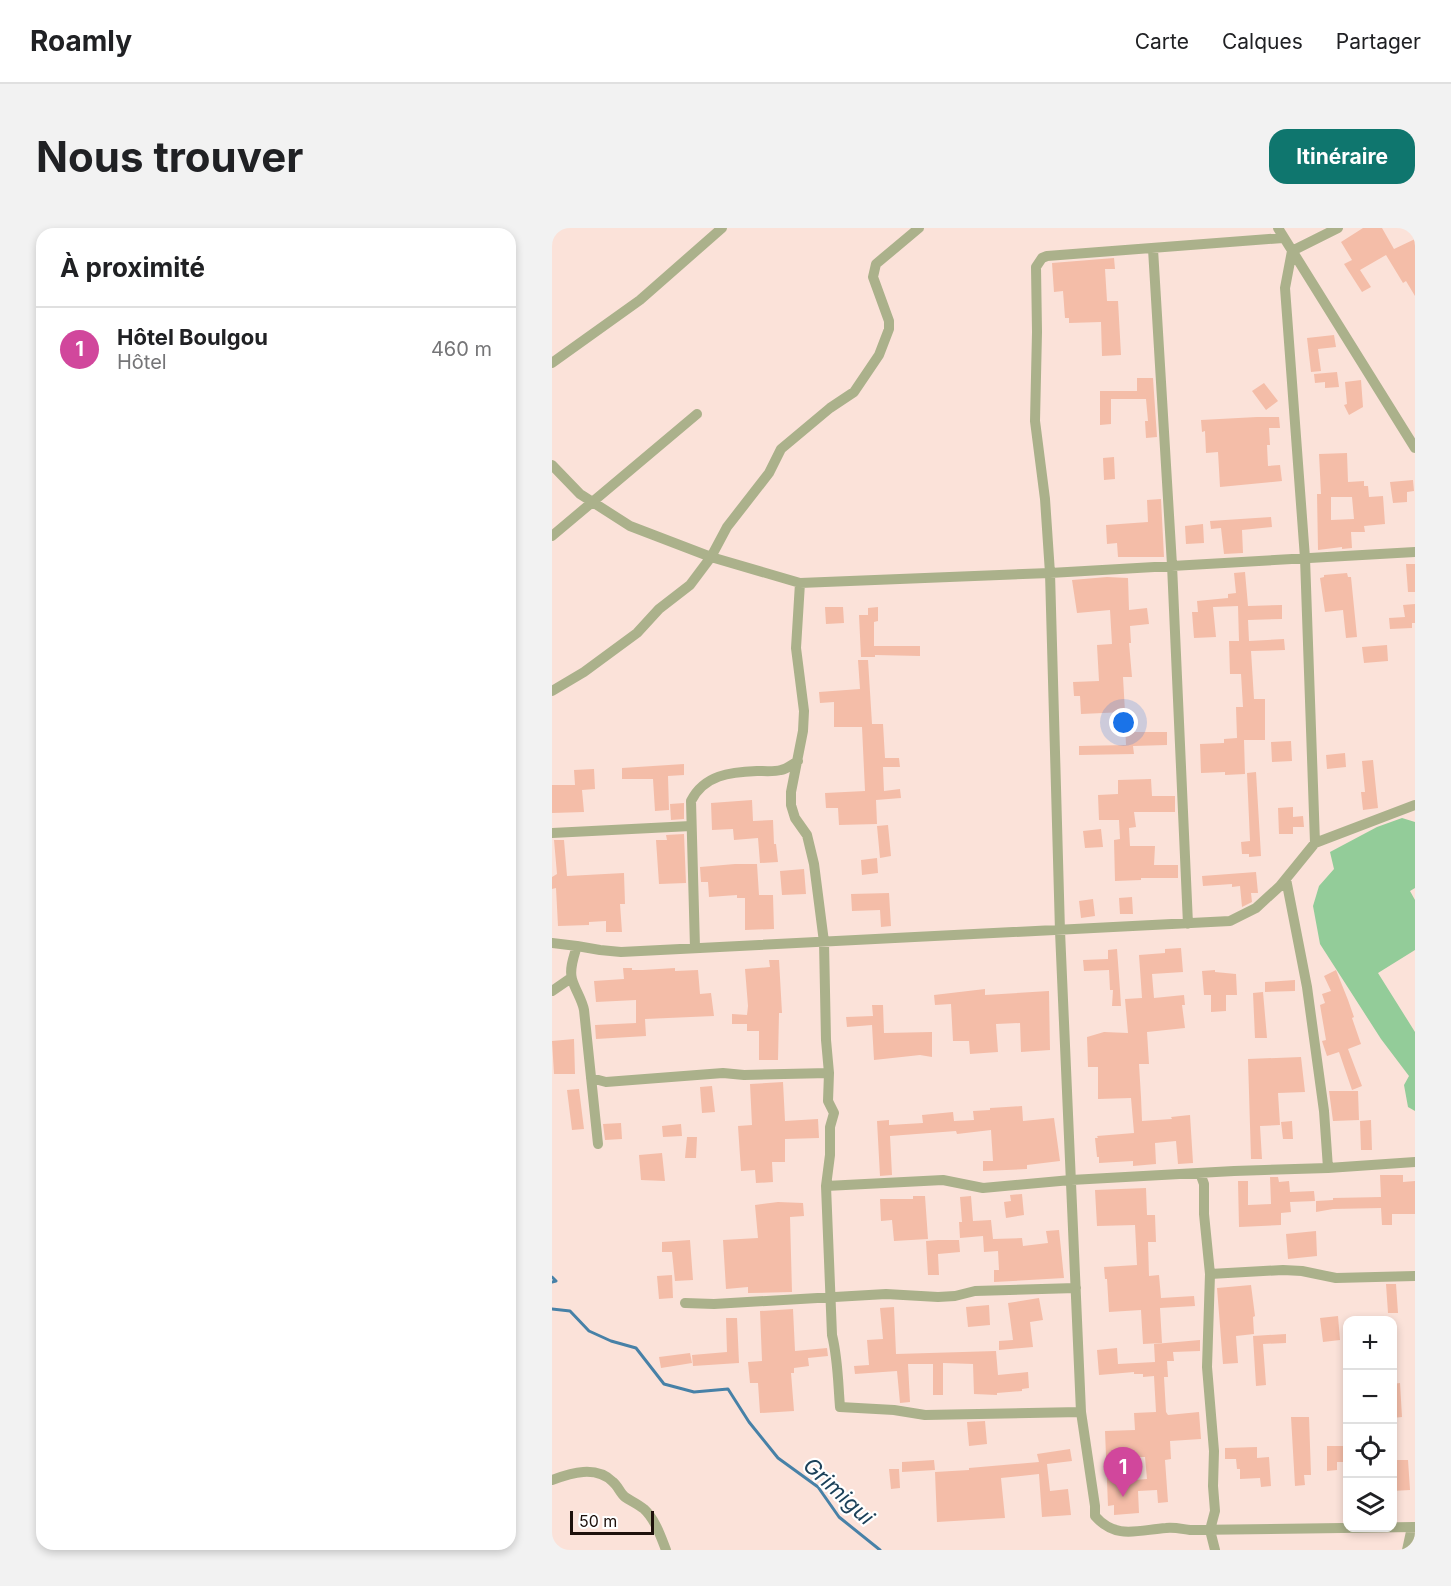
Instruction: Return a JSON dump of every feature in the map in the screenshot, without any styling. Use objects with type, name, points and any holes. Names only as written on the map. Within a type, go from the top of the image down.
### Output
[{"type":"street","points":[[552,363],[640,300],[722,228]]},
{"type":"street","points":[[552,691],[584,672],[637,633],[659,609],[690,585],[711,557],[727,526],[768,473],[781,449],[830,408],[854,392],[879,356],[889,329],[890,321],[873,277],[876,264],[919,228]]},
{"type":"street","points":[[1292,251],[1338,228]]},
{"type":"street","points":[[1407,1550],[1414,1527],[1210,1530],[1168,1528],[1125,1532],[1107,1528],[1095,1516],[1081,1412],[1060,931],[1050,573],[1035,421],[1036,267],[1042,258],[1047,256],[1153,249],[1281,233],[1415,448]]},
{"type":"street","points":[[1153,249],[1172,565],[1188,924]]},
{"type":"street","points":[[1292,251],[1284,300],[1305,558],[1315,843]]},
{"type":"street","points":[[552,536],[697,414]]},
{"type":"street","points":[[552,465],[580,494],[630,526],[711,557],[800,583],[1050,573],[1415,552]]},
{"type":"street","points":[[800,583],[796,648],[804,711],[791,805],[795,818],[807,835],[814,864],[824,942],[828,1101],[834,1113],[830,1127],[830,1155],[826,1186],[832,1335],[837,1355],[836,1371],[840,1407],[926,1414],[1081,1412]]},
{"type":"street","points":[[695,948],[691,801],[697,790],[704,783],[727,774],[743,771],[782,770],[798,761]]},
{"type":"street","points":[[552,943],[621,952],[1230,921],[1256,908],[1286,879],[1315,843],[1415,805]]},
{"type":"street","points":[[552,833],[691,826]]},
{"type":"street","points":[[1286,879],[1307,987],[1324,1111],[1328,1168]]},
{"type":"street","points":[[577,946],[571,978],[584,1010],[598,1144]]},
{"type":"street","points":[[552,991],[571,978]]},
{"type":"street","points":[[591,1078],[606,1082],[723,1073],[744,1075],[829,1073]]},
{"type":"street","points":[[826,1186],[943,1180],[983,1188],[1071,1180],[1415,1162]]},
{"type":"street","points":[[1200,1173],[1204,1184],[1204,1214],[1210,1274],[1207,1367],[1214,1451],[1215,1511],[1210,1530],[1215,1550]]},
{"type":"street","points":[[1210,1274],[1283,1270],[1336,1278],[1415,1276]]},
{"type":"street","points":[[685,1303],[714,1304],[886,1294],[938,1297],[975,1291],[1076,1288]]},
{"type":"street","points":[[552,1480],[568,1474],[586,1472],[601,1474],[613,1482],[623,1495],[646,1510],[666,1550]]},
{"type":"green space","points":[[1402,818],[1415,822],[1415,888],[1410,891],[1415,900],[1415,950],[1378,973],[1415,1032],[1415,1111],[1408,1107],[1404,1085],[1409,1076],[1381,1039],[1320,944],[1313,906],[1319,886],[1334,869],[1330,852],[1377,827]]},
{"type":"building","points":[[1363,228],[1382,228],[1394,249],[1415,239],[1415,296],[1406,281],[1403,283],[1386,255],[1360,270],[1371,287],[1362,292],[1344,264],[1352,260],[1341,242]]},
{"type":"building","points":[[1114,258],[1115,269],[1105,269],[1107,301],[1118,301],[1121,355],[1102,356],[1101,322],[1069,323],[1069,318],[1065,318],[1063,291],[1054,292],[1052,263]]},
{"type":"building","points":[[1334,335],[1336,347],[1318,349],[1321,371],[1311,372],[1307,338]]},
{"type":"building","points":[[1337,372],[1339,387],[1325,388],[1325,382],[1315,383],[1314,374]]},
{"type":"building","points":[[1137,378],[1153,378],[1157,437],[1146,438],[1145,421],[1148,421],[1146,399],[1111,399],[1111,424],[1100,425],[1100,391],[1137,391]]},
{"type":"building","points":[[1361,380],[1363,407],[1349,415],[1344,405],[1347,404],[1345,382]]},
{"type":"building","points":[[1264,383],[1278,401],[1266,410],[1252,391]]},
{"type":"building","points":[[1279,417],[1280,428],[1269,428],[1270,445],[1267,445],[1268,466],[1280,465],[1282,481],[1220,487],[1218,452],[1206,453],[1205,431],[1202,432],[1201,420]]},
{"type":"building","points":[[1347,453],[1348,482],[1364,481],[1364,486],[1368,486],[1369,497],[1383,496],[1385,524],[1364,526],[1365,532],[1351,532],[1352,548],[1318,550],[1317,494],[1321,494],[1319,454]],"holes":[[[1331,497],[1352,497],[1354,519],[1331,520]]]},
{"type":"building","points":[[1114,457],[1115,479],[1104,480],[1103,458]]},
{"type":"building","points":[[1413,480],[1414,491],[1407,492],[1407,502],[1393,503],[1390,482]]},
{"type":"building","points":[[1161,499],[1164,557],[1118,557],[1117,543],[1107,544],[1106,525],[1148,522],[1147,500]]},
{"type":"building","points":[[1271,517],[1272,527],[1242,530],[1243,553],[1224,554],[1221,528],[1211,529],[1210,521]]},
{"type":"building","points":[[1203,524],[1204,543],[1186,544],[1185,526]]},
{"type":"building","points":[[1406,564],[1415,564],[1415,592],[1408,592]]},
{"type":"building","points":[[1245,572],[1248,606],[1282,605],[1282,619],[1248,620],[1249,641],[1284,639],[1285,650],[1251,651],[1254,699],[1265,699],[1265,740],[1244,740],[1245,774],[1201,773],[1200,744],[1224,743],[1224,739],[1237,738],[1236,707],[1243,707],[1241,674],[1230,674],[1229,641],[1239,641],[1238,606],[1213,607],[1216,637],[1194,638],[1192,612],[1198,612],[1197,601],[1228,598],[1228,594],[1236,593],[1234,573]]},
{"type":"building","points":[[1347,573],[1348,577],[1351,577],[1357,637],[1346,638],[1343,610],[1325,612],[1320,578],[1324,575]]},
{"type":"building","points":[[1128,578],[1129,610],[1147,608],[1149,624],[1130,626],[1132,677],[1123,677],[1125,712],[1081,714],[1080,696],[1074,696],[1073,682],[1099,681],[1097,645],[1112,644],[1110,610],[1077,613],[1072,580]]},
{"type":"building","points":[[1415,604],[1415,623],[1412,623],[1412,628],[1390,629],[1389,618],[1405,617],[1403,605]]},
{"type":"building","points":[[825,607],[843,607],[844,623],[826,624]]},
{"type":"building","points":[[878,607],[878,621],[874,622],[874,646],[920,646],[920,656],[861,657],[859,615],[868,615],[868,608]]},
{"type":"building","points":[[1387,645],[1388,661],[1364,663],[1362,647]]},
{"type":"building","points":[[858,660],[868,660],[872,724],[883,724],[885,758],[899,758],[900,767],[883,767],[884,791],[900,789],[901,798],[876,800],[877,824],[839,825],[838,808],[826,808],[825,793],[865,791],[862,727],[834,727],[834,702],[820,703],[819,692],[860,689]]},
{"type":"building","points":[[1125,724],[1135,724],[1135,732],[1167,732],[1167,745],[1133,746],[1134,754],[1079,755],[1079,746],[1126,745]]},
{"type":"building","points":[[1291,741],[1292,761],[1272,762],[1271,742]]},
{"type":"building","points":[[1345,753],[1346,767],[1327,769],[1326,755]]},
{"type":"building","points":[[1373,760],[1378,808],[1363,810],[1361,792],[1365,792],[1362,761]]},
{"type":"building","points":[[684,764],[684,775],[668,776],[669,810],[655,811],[653,779],[622,779],[622,768]]},
{"type":"building","points":[[594,769],[595,789],[582,790],[584,812],[552,813],[552,785],[575,785],[574,770]]},
{"type":"building","points":[[1256,772],[1261,856],[1249,857],[1249,854],[1242,854],[1241,842],[1250,841],[1247,773]]},
{"type":"building","points":[[1151,779],[1152,796],[1175,796],[1175,812],[1134,812],[1136,827],[1129,828],[1130,846],[1155,846],[1154,865],[1178,865],[1178,878],[1115,881],[1114,840],[1120,839],[1119,820],[1099,820],[1098,795],[1118,794],[1118,780]]},
{"type":"building","points":[[752,800],[753,821],[773,820],[774,844],[776,844],[778,862],[760,863],[758,838],[734,840],[733,829],[712,830],[711,803]]},
{"type":"building","points":[[684,803],[684,819],[671,820],[670,804]]},
{"type":"building","points":[[1293,807],[1293,817],[1303,816],[1304,827],[1293,827],[1293,834],[1279,834],[1278,808]]},
{"type":"building","points":[[888,825],[891,856],[880,858],[877,826]]},
{"type":"building","points":[[1101,829],[1103,847],[1085,848],[1083,831]]},
{"type":"building","points":[[684,834],[686,883],[659,884],[656,840],[667,840],[666,835]]},
{"type":"building","points":[[554,840],[564,840],[567,876],[624,873],[625,904],[620,904],[622,932],[606,932],[606,921],[589,922],[589,925],[558,926],[556,888],[552,889],[552,877],[557,874]]},
{"type":"building","points":[[877,858],[878,873],[862,875],[861,860]]},
{"type":"building","points":[[757,864],[759,895],[773,895],[774,929],[745,930],[745,898],[737,898],[737,895],[709,897],[708,882],[701,882],[700,867]]},
{"type":"building","points":[[804,869],[806,894],[782,895],[780,871]]},
{"type":"building","points":[[1256,872],[1258,893],[1251,893],[1252,902],[1242,907],[1240,886],[1232,887],[1232,884],[1203,886],[1202,876]]},
{"type":"building","points":[[889,893],[891,926],[881,927],[880,910],[852,911],[851,894]]},
{"type":"building","points":[[1132,897],[1133,914],[1120,914],[1119,898]]},
{"type":"building","points":[[1093,899],[1095,916],[1081,918],[1079,901]]},
{"type":"building","points":[[1181,948],[1183,972],[1152,974],[1154,998],[1184,995],[1185,1005],[1182,1005],[1185,1028],[1147,1032],[1149,1064],[1139,1064],[1142,1121],[1190,1115],[1193,1163],[1178,1164],[1176,1141],[1155,1143],[1156,1164],[1133,1166],[1133,1161],[1099,1163],[1095,1138],[1098,1138],[1097,1136],[1134,1133],[1131,1098],[1098,1099],[1098,1067],[1088,1067],[1087,1037],[1104,1032],[1128,1033],[1125,999],[1142,998],[1139,955],[1165,953],[1165,949]]},
{"type":"building","points":[[1117,949],[1121,1006],[1112,1006],[1113,990],[1110,990],[1109,970],[1084,971],[1083,960],[1108,959],[1108,950]]},
{"type":"building","points":[[769,960],[779,960],[782,1013],[779,1013],[778,1060],[759,1060],[759,1031],[747,1031],[747,1024],[732,1024],[732,1014],[747,1015],[745,969],[770,967]]},
{"type":"building","points":[[623,968],[698,970],[700,994],[711,993],[714,1016],[645,1019],[646,1036],[596,1039],[595,1025],[636,1023],[636,1000],[596,1002],[594,981],[624,979]]},
{"type":"building","points":[[1215,970],[1215,972],[1236,974],[1237,995],[1226,995],[1226,1011],[1211,1012],[1211,995],[1204,995],[1202,971]]},
{"type":"building","points":[[1336,970],[1354,1017],[1352,1018],[1361,1044],[1348,1049],[1362,1086],[1352,1090],[1339,1052],[1327,1056],[1322,1041],[1326,1040],[1320,1005],[1325,1003],[1322,994],[1331,991],[1324,976]]},
{"type":"building","points":[[1295,980],[1295,991],[1265,992],[1265,982]]},
{"type":"building","points":[[985,989],[985,995],[1049,991],[1050,1050],[1021,1052],[1020,1023],[996,1024],[998,1052],[970,1054],[969,1041],[953,1041],[951,1004],[935,1005],[934,995]]},
{"type":"building","points":[[1263,992],[1267,1038],[1255,1038],[1253,993]]},
{"type":"building","points":[[872,1005],[883,1005],[884,1033],[932,1032],[932,1057],[920,1055],[874,1060],[872,1025],[847,1027],[846,1017],[873,1016]]},
{"type":"building","points":[[574,1039],[575,1074],[554,1074],[552,1041]]},
{"type":"building","points":[[1301,1057],[1305,1092],[1278,1093],[1280,1125],[1260,1126],[1262,1159],[1251,1159],[1248,1059]]},
{"type":"building","points":[[783,1082],[785,1121],[818,1119],[819,1138],[785,1139],[785,1162],[772,1162],[773,1182],[756,1183],[755,1170],[741,1171],[738,1126],[752,1125],[750,1084]]},
{"type":"building","points":[[712,1086],[715,1112],[702,1113],[700,1087]]},
{"type":"building","points":[[579,1089],[584,1129],[572,1130],[567,1090]]},
{"type":"building","points":[[1329,1091],[1358,1091],[1359,1120],[1333,1121]]},
{"type":"building","points":[[1022,1106],[1023,1121],[1054,1118],[1060,1161],[1027,1165],[1027,1169],[983,1171],[983,1161],[993,1161],[991,1130],[957,1134],[956,1131],[890,1136],[892,1175],[880,1176],[877,1121],[889,1120],[889,1125],[923,1123],[922,1115],[953,1112],[954,1121],[974,1120],[973,1111]]},
{"type":"building","points":[[1371,1120],[1372,1150],[1361,1150],[1360,1121]]},
{"type":"building","points":[[1292,1121],[1293,1139],[1283,1139],[1281,1122]]},
{"type":"building","points":[[621,1123],[622,1139],[605,1140],[603,1124]]},
{"type":"building","points":[[681,1124],[682,1136],[663,1137],[662,1126]]},
{"type":"building","points":[[687,1137],[697,1137],[696,1158],[685,1158]]},
{"type":"building","points":[[662,1153],[665,1181],[641,1180],[639,1155]]},
{"type":"building","points":[[1380,1175],[1403,1175],[1403,1182],[1415,1181],[1415,1214],[1392,1214],[1392,1225],[1382,1225],[1381,1208],[1333,1209],[1316,1212],[1316,1201],[1333,1200],[1333,1198],[1381,1197]]},
{"type":"building","points":[[1270,1177],[1278,1177],[1279,1182],[1289,1181],[1290,1192],[1314,1191],[1315,1201],[1290,1202],[1291,1212],[1281,1213],[1281,1225],[1239,1227],[1238,1181],[1248,1181],[1248,1205],[1271,1204]]},
{"type":"building","points":[[1146,1188],[1147,1215],[1155,1215],[1156,1242],[1148,1242],[1149,1276],[1159,1275],[1161,1298],[1194,1296],[1195,1306],[1160,1308],[1162,1343],[1143,1344],[1141,1310],[1109,1312],[1104,1267],[1137,1265],[1135,1225],[1097,1226],[1095,1190]]},
{"type":"building","points":[[1022,1194],[1024,1215],[1006,1218],[1004,1202],[1011,1201],[1010,1195]]},
{"type":"building","points":[[913,1196],[925,1196],[928,1239],[894,1241],[892,1220],[881,1221],[880,1199],[913,1199]]},
{"type":"building","points":[[971,1196],[973,1221],[991,1220],[993,1239],[1022,1238],[1023,1246],[1048,1243],[1046,1231],[1059,1230],[1064,1278],[994,1282],[994,1270],[999,1270],[998,1251],[984,1252],[983,1236],[960,1238],[959,1222],[962,1222],[960,1197]]},
{"type":"building","points":[[778,1202],[803,1203],[804,1216],[790,1217],[792,1292],[748,1293],[748,1287],[726,1289],[723,1240],[758,1238],[755,1205]]},
{"type":"building","points":[[1316,1231],[1317,1256],[1288,1259],[1286,1234]]},
{"type":"building","points":[[690,1240],[693,1280],[675,1281],[672,1252],[662,1252],[662,1242]]},
{"type":"building","points":[[959,1240],[960,1252],[938,1254],[939,1275],[928,1275],[926,1241]]},
{"type":"building","points":[[672,1275],[673,1298],[659,1299],[657,1276]]},
{"type":"building","points":[[1386,1284],[1396,1284],[1398,1313],[1388,1313]]},
{"type":"building","points":[[1251,1285],[1255,1316],[1253,1317],[1254,1334],[1236,1336],[1238,1363],[1223,1364],[1217,1288]]},
{"type":"building","points":[[1039,1298],[1043,1320],[1030,1322],[1033,1347],[999,1350],[999,1341],[1013,1340],[1008,1303]]},
{"type":"building","points":[[989,1305],[990,1325],[968,1327],[966,1307]]},
{"type":"building","points":[[894,1307],[896,1354],[996,1351],[998,1375],[1028,1372],[1029,1388],[1022,1389],[1022,1391],[997,1393],[997,1395],[974,1394],[973,1364],[943,1363],[943,1395],[933,1395],[933,1364],[908,1364],[910,1402],[900,1403],[897,1371],[855,1374],[854,1366],[869,1365],[867,1340],[883,1339],[880,1308]]},
{"type":"building","points":[[793,1309],[795,1351],[827,1348],[828,1356],[808,1358],[809,1366],[794,1368],[794,1373],[791,1373],[794,1411],[760,1413],[758,1383],[750,1383],[748,1362],[762,1361],[760,1311]]},
{"type":"building","points":[[1338,1316],[1340,1340],[1323,1342],[1320,1318]]},
{"type":"building","points":[[726,1318],[737,1318],[739,1363],[693,1366],[692,1355],[727,1352]]},
{"type":"building","points":[[1286,1334],[1286,1343],[1263,1344],[1266,1385],[1256,1386],[1253,1336]]},
{"type":"building","points":[[1200,1340],[1200,1351],[1173,1352],[1174,1361],[1167,1361],[1168,1377],[1164,1377],[1166,1412],[1168,1415],[1199,1412],[1201,1439],[1170,1441],[1171,1459],[1165,1460],[1168,1502],[1158,1503],[1157,1490],[1138,1491],[1139,1513],[1114,1515],[1114,1505],[1108,1506],[1105,1431],[1135,1430],[1134,1413],[1156,1412],[1154,1376],[1143,1377],[1143,1374],[1134,1374],[1134,1372],[1099,1375],[1097,1350],[1117,1348],[1118,1364],[1155,1362],[1154,1344]],"holes":[[[1122,1457],[1145,1457],[1147,1479],[1123,1481]]]},
{"type":"building","points":[[690,1353],[692,1363],[661,1368],[659,1357]]},
{"type":"building","points":[[1397,1383],[1400,1383],[1402,1417],[1397,1418]]},
{"type":"building","points":[[1291,1417],[1309,1417],[1311,1475],[1304,1475],[1305,1485],[1295,1486]]},
{"type":"building","points":[[985,1421],[987,1444],[969,1446],[967,1422]]},
{"type":"building","points":[[1327,1446],[1343,1446],[1343,1462],[1337,1462],[1337,1470],[1327,1471]]},
{"type":"building","points":[[1257,1447],[1257,1458],[1269,1457],[1271,1486],[1261,1487],[1260,1478],[1240,1479],[1240,1469],[1237,1469],[1236,1459],[1225,1459],[1225,1448]]},
{"type":"building","points":[[1070,1449],[1072,1461],[1047,1464],[1050,1491],[1068,1489],[1071,1515],[1042,1517],[1039,1474],[1001,1478],[1005,1518],[937,1522],[935,1472],[1039,1462],[1037,1454]]},
{"type":"building","points":[[934,1460],[935,1470],[902,1472],[902,1462]]},
{"type":"building","points":[[1397,1460],[1408,1460],[1410,1490],[1397,1491]]},
{"type":"building","points":[[889,1469],[899,1469],[900,1488],[891,1489]]},
{"type":"waterway","name":"Grimigui","points":[[552,1277],[556,1281],[552,1282]]},
{"type":"waterway","name":"Grimigui","points":[[552,1309],[570,1311],[589,1331],[611,1341],[636,1348],[664,1384],[694,1392],[728,1389],[749,1422],[778,1458],[818,1487],[839,1517],[880,1550]]},
{"type":"place","name":"Hôtel Boulgou","points":[[1123,1497]]}]
